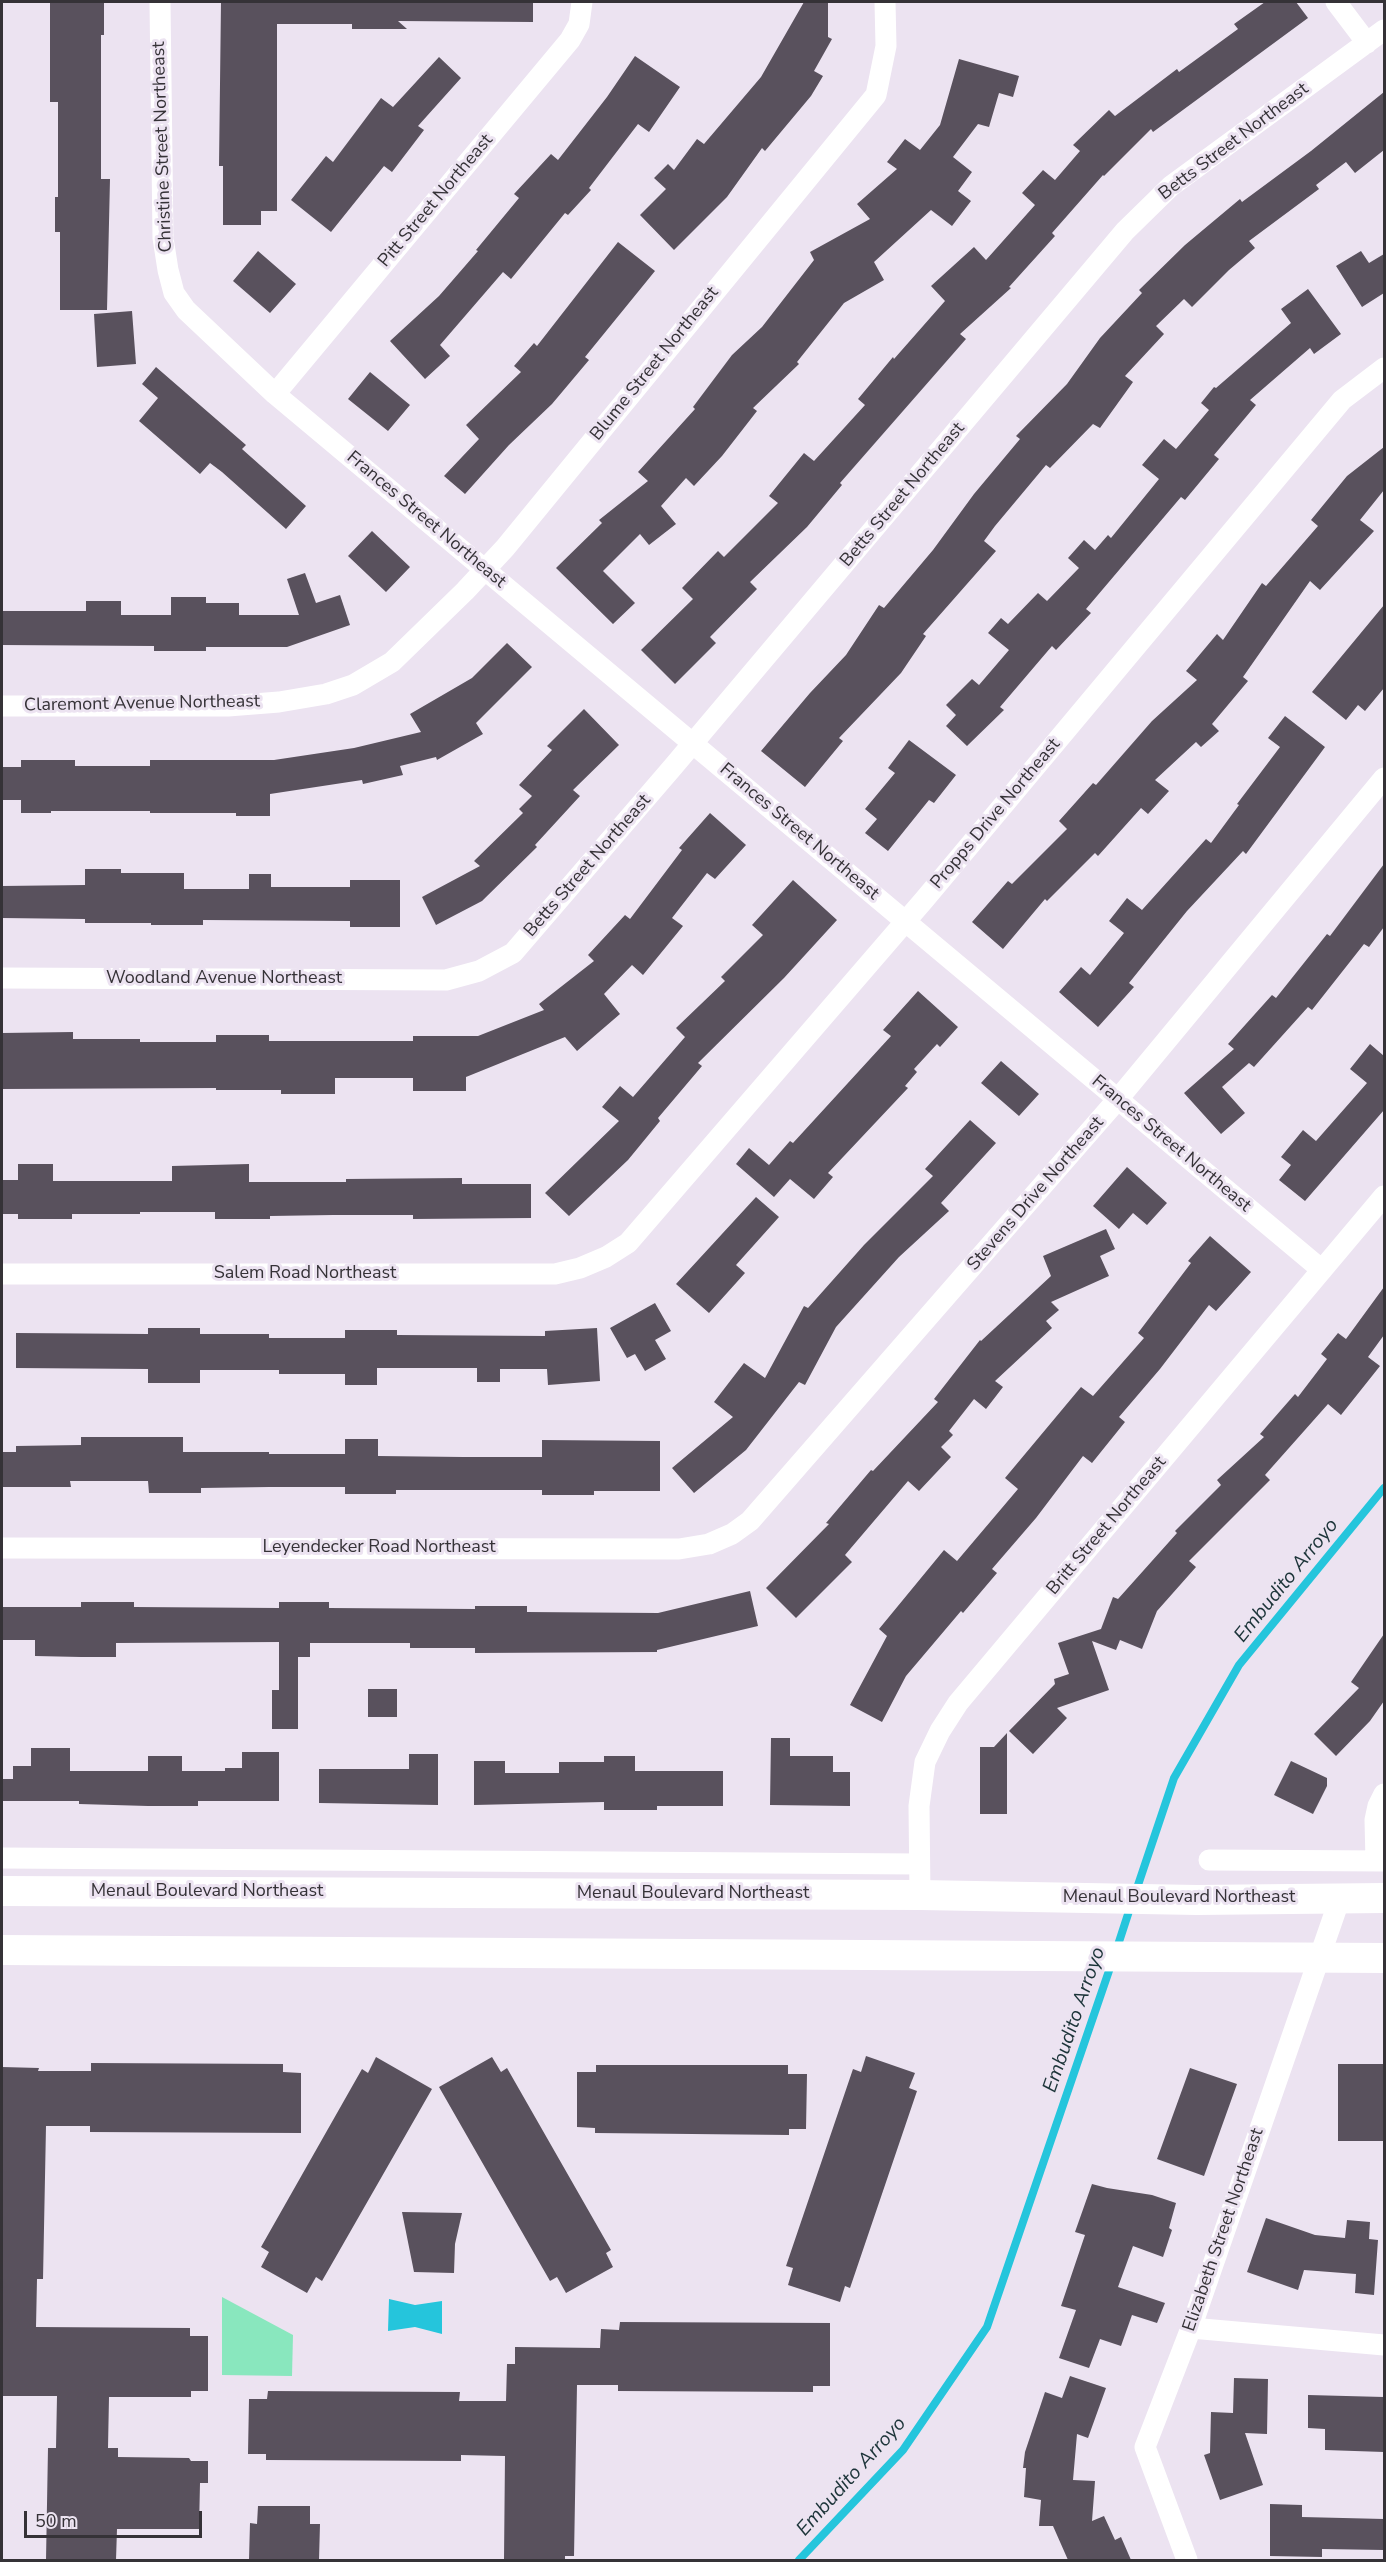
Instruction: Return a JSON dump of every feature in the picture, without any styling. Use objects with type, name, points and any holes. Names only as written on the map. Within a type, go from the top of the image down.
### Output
[{"type":"main road","name":"Menaul Boulevard Northeast","points":[[2,1891],[920,1895],[1197,1900],[1384,1898]]},
{"type":"main road","points":[[2,1950],[1384,1958]]},
{"type":"street","name":"Christine Street Northeast","points":[[160,2],[163,238],[174,293],[186,310],[275,394]]},
{"type":"street","name":"Pitt Street Northeast","points":[[275,394],[570,40],[579,24],[582,2]]},
{"type":"street","name":"Blume Street Northeast","points":[[352,685],[392,662],[485,570],[876,95],[886,46],[885,2]]},
{"type":"street","points":[[1336,2],[1367,43]]},
{"type":"street","name":"Betts Street Northeast","points":[[446,980],[479,971],[513,953],[1125,231],[1171,186],[1384,30]]},
{"type":"street","name":"Propps Drive Northeast","points":[[606,1257],[628,1243],[906,922],[1342,400],[1384,368]]},
{"type":"street","name":"Frances Street Northeast","points":[[275,394],[1322,1270]]},
{"type":"street","name":"Claremont Avenue Northeast","points":[[2,706],[228,706],[279,702],[326,694],[352,685]]},
{"type":"street","name":"Stevens Drive Northeast","points":[[750,1521],[1118,1099],[1384,778]]},
{"type":"street","name":"Woodland Avenue Northeast","points":[[2,978],[446,980]]},
{"type":"street","name":"Britt Street Northeast","points":[[920,1895],[919,1806],[926,1762],[940,1731],[958,1703],[1384,1196]]},
{"type":"street","name":"Salem Road Northeast","points":[[2,1274],[555,1274],[580,1268],[606,1257]]},
{"type":"street","name":"Leyendecker Road Northeast","points":[[2,1548],[679,1549],[709,1544],[732,1534],[750,1521]]},
{"type":"street","points":[[1209,1860],[1380,1861],[1375,1820],[1384,1794]]},
{"type":"street","points":[[2,1858],[919,1864]]},
{"type":"street","name":"Elizabeth Street Northeast","points":[[1187,2560],[1145,2447],[1191,2328],[1341,1898]]},
{"type":"street","points":[[1191,2328],[1384,2345]]},
{"type":"green space","points":[[222,2297],[293,2335],[292,2376],[222,2375]]},
{"type":"water","points":[[389,2299],[415,2305],[442,2301],[442,2334],[415,2327],[388,2331]]},
{"type":"building","points":[[50,2],[104,2],[104,35],[101,35],[101,179],[110,179],[107,310],[60,310],[60,232],[55,232],[55,197],[58,197],[58,102],[50,102]]},
{"type":"building","points":[[221,2],[533,2],[533,22],[398,21],[407,29],[352,29],[352,24],[277,24],[277,211],[261,211],[261,225],[223,225],[223,166],[219,166]]},
{"type":"building","points":[[804,2],[828,2],[828,37],[832,39],[814,71],[823,76],[811,96],[765,151],[762,148],[727,197],[674,250],[640,215],[666,189],[654,178],[668,164],[674,170],[697,139],[704,144],[761,77]]},
{"type":"building","points":[[1265,2],[1296,2],[1308,18],[1153,132],[1151,129],[1103,175],[1052,233],[1055,236],[1009,287],[1011,288],[960,334],[966,339],[840,483],[842,485],[807,527],[750,582],[757,589],[710,637],[716,643],[675,684],[641,650],[693,599],[682,588],[718,551],[724,557],[778,503],[769,496],[804,453],[814,461],[865,405],[858,399],[945,301],[931,286],[974,247],[986,260],[1035,205],[1022,193],[1043,170],[1055,180],[1080,151],[1073,145],[1109,110],[1115,116],[1177,69],[1179,72],[1238,29],[1234,24]]},
{"type":"building","points":[[635,56],[680,87],[649,132],[638,124],[589,188],[591,190],[568,215],[565,213],[511,279],[503,272],[440,345],[450,356],[425,379],[390,341],[439,296],[478,251],[476,250],[519,198],[514,194],[551,154],[558,160],[607,97]]},
{"type":"building","points":[[439,57],[461,78],[418,126],[424,130],[392,172],[384,166],[331,232],[291,200],[326,156],[333,162],[381,98],[393,107]]},
{"type":"building","points":[[959,59],[1019,76],[1013,97],[999,93],[989,127],[978,124],[953,157],[972,172],[958,191],[971,201],[952,226],[931,210],[874,262],[884,280],[844,303],[797,362],[799,364],[753,408],[757,411],[722,456],[694,486],[686,478],[661,506],[676,524],[649,545],[640,534],[603,571],[635,603],[613,624],[556,568],[602,523],[599,520],[648,481],[638,472],[695,409],[693,407],[732,355],[762,327],[814,260],[810,252],[870,219],[857,204],[897,169],[887,162],[905,139],[920,150],[940,125]]},
{"type":"building","points":[[1384,92],[1384,150],[1355,173],[1346,162],[1316,185],[1319,189],[1249,241],[1255,248],[1192,307],[1184,299],[1156,326],[1164,334],[1125,376],[1133,382],[1100,428],[1093,424],[1050,468],[1046,465],[995,526],[984,541],[996,551],[923,634],[926,636],[901,673],[839,738],[843,741],[805,787],[761,751],[846,655],[879,605],[884,608],[933,550],[974,494],[1020,439],[1016,436],[1067,384],[1100,338],[1142,293],[1139,290],[1185,245],[1240,199],[1242,202],[1311,151]]},
{"type":"building","points":[[618,242],[655,271],[585,357],[589,360],[552,404],[509,445],[465,494],[444,476],[479,439],[466,425],[521,372],[514,366],[534,343],[537,346]]},
{"type":"building","points":[[258,251],[296,284],[270,313],[233,281]]},
{"type":"building","points":[[1361,251],[1369,263],[1384,254],[1384,293],[1362,307],[1336,266]]},
{"type":"building","points":[[1308,289],[1341,334],[1314,354],[1310,348],[1250,400],[1256,405],[1214,455],[1219,459],[1185,500],[1181,497],[1086,609],[1091,613],[1056,650],[1052,646],[1000,707],[1004,710],[967,746],[946,726],[956,715],[946,705],[972,679],[979,685],[1009,650],[988,633],[1001,618],[1008,624],[1038,593],[1047,601],[1079,568],[1068,558],[1084,540],[1095,550],[1108,535],[1111,538],[1159,479],[1142,465],[1164,439],[1176,449],[1209,410],[1201,403],[1214,387],[1216,388],[1291,323],[1281,309]]},
{"type":"building","points":[[132,311],[136,364],[97,367],[94,314]]},
{"type":"building","points":[[156,367],[246,445],[242,449],[306,506],[286,529],[210,463],[200,474],[139,421],[158,398],[142,384]]},
{"type":"building","points":[[370,372],[410,405],[388,431],[348,399]]},
{"type":"building","points":[[1384,447],[1384,490],[1360,520],[1374,531],[1320,590],[1310,581],[1243,677],[1248,681],[1212,724],[1219,731],[1201,747],[1196,742],[1155,780],[1169,791],[1148,814],[1141,808],[1098,856],[1095,853],[1047,901],[1045,899],[1003,949],[972,922],[1008,881],[1012,884],[1067,829],[1059,821],[1093,783],[1096,785],[1152,721],[1197,680],[1186,671],[1217,634],[1223,640],[1262,583],[1266,586],[1318,526],[1311,520],[1347,476]]},
{"type":"building","points":[[372,531],[410,567],[386,592],[348,556]]},
{"type":"building","points":[[305,573],[316,603],[340,595],[350,625],[287,647],[206,647],[206,651],[154,651],[154,646],[2,645],[2,611],[86,611],[86,601],[121,601],[121,615],[171,615],[171,597],[206,597],[206,603],[239,603],[239,615],[299,615],[287,579]]},
{"type":"building","points":[[1384,605],[1384,688],[1365,711],[1358,705],[1346,720],[1312,692]]},
{"type":"building","points":[[507,643],[532,667],[476,723],[483,734],[437,760],[436,757],[400,766],[403,775],[363,784],[362,780],[270,794],[270,816],[236,816],[236,813],[150,813],[150,811],[21,813],[21,800],[2,800],[2,767],[21,767],[21,760],[75,760],[75,766],[150,766],[150,760],[274,760],[354,748],[421,732],[410,714],[472,678]]},
{"type":"building","points":[[584,709],[619,745],[573,790],[580,796],[535,845],[537,847],[482,901],[436,925],[422,897],[480,866],[474,861],[523,813],[519,809],[532,796],[519,785],[552,750],[547,746]]},
{"type":"building","points":[[1285,716],[1325,747],[1246,854],[1243,851],[1187,911],[1129,983],[1134,987],[1098,1027],[1059,992],[1081,967],[1090,975],[1124,933],[1109,921],[1127,898],[1142,910],[1206,839],[1211,843],[1280,747],[1268,738]]},
{"type":"building","points":[[909,740],[956,775],[934,803],[929,800],[888,851],[865,833],[877,819],[865,809],[895,773],[888,768]]},
{"type":"building","points":[[710,813],[746,845],[715,879],[707,873],[672,918],[683,926],[643,975],[632,965],[604,994],[620,1014],[577,1051],[565,1037],[466,1077],[466,1091],[413,1091],[413,1078],[335,1078],[335,1094],[281,1094],[281,1090],[216,1090],[216,1088],[2,1089],[2,1033],[73,1032],[73,1039],[140,1039],[140,1042],[216,1042],[216,1035],[269,1035],[269,1041],[413,1041],[413,1036],[478,1036],[544,1010],[539,1004],[594,961],[588,955],[625,915],[630,919],[682,850],[679,848]]},
{"type":"building","points":[[1384,864],[1384,927],[1369,947],[1364,944],[1312,1010],[1308,1007],[1254,1067],[1249,1063],[1222,1087],[1245,1113],[1221,1134],[1184,1093],[1234,1049],[1228,1044],[1272,995],[1276,998],[1327,934],[1330,936]]},
{"type":"building","points":[[85,869],[121,869],[121,873],[184,873],[184,889],[249,889],[249,874],[271,874],[271,887],[350,887],[350,880],[400,880],[400,927],[350,927],[350,921],[203,920],[203,925],[151,925],[151,923],[85,923],[85,919],[2,918],[2,886],[85,885]]},
{"type":"building","points":[[793,880],[837,920],[784,978],[698,1063],[702,1066],[658,1118],[660,1121],[628,1160],[569,1216],[545,1193],[619,1121],[602,1107],[620,1086],[633,1097],[685,1037],[676,1028],[725,981],[721,977],[763,935],[752,925]]},
{"type":"building","points":[[918,991],[958,1027],[940,1047],[937,1044],[914,1069],[917,1072],[905,1086],[908,1088],[828,1173],[833,1177],[814,1199],[790,1179],[774,1197],[736,1164],[749,1148],[769,1165],[790,1141],[793,1143],[891,1036],[883,1030]]},
{"type":"building","points":[[1370,1044],[1384,1056],[1384,1110],[1305,1201],[1279,1180],[1291,1165],[1281,1157],[1303,1130],[1316,1141],[1367,1083],[1350,1069]]},
{"type":"building","points":[[1001,1061],[1039,1094],[1019,1116],[981,1083]]},
{"type":"building","points":[[970,1120],[996,1143],[941,1203],[949,1211],[899,1257],[836,1327],[805,1385],[799,1382],[746,1450],[694,1493],[672,1468],[733,1417],[714,1402],[744,1363],[765,1378],[804,1306],[808,1308],[864,1245],[933,1176],[925,1169]]},
{"type":"building","points":[[18,1164],[53,1164],[53,1181],[172,1181],[172,1166],[249,1164],[249,1182],[346,1182],[346,1179],[462,1178],[462,1184],[531,1184],[531,1218],[413,1219],[413,1215],[333,1215],[270,1216],[270,1219],[215,1219],[215,1212],[140,1212],[140,1214],[72,1214],[72,1219],[18,1219],[18,1214],[2,1214],[2,1180],[18,1180]]},
{"type":"building","points":[[1127,1167],[1167,1203],[1147,1225],[1133,1213],[1119,1229],[1093,1206]]},
{"type":"building","points":[[756,1197],[779,1217],[736,1265],[745,1273],[709,1313],[676,1284]]},
{"type":"building","points":[[1106,1229],[1115,1249],[1100,1256],[1109,1276],[1051,1302],[1059,1310],[1046,1321],[1052,1328],[995,1381],[1003,1387],[986,1409],[974,1399],[949,1431],[953,1435],[941,1447],[951,1457],[919,1491],[908,1481],[845,1555],[852,1562],[796,1618],[766,1588],[829,1524],[826,1523],[871,1470],[873,1471],[938,1402],[934,1399],[980,1340],[1051,1276],[1043,1256]]},
{"type":"building","points":[[1210,1236],[1251,1272],[1216,1311],[1209,1305],[1160,1369],[1119,1417],[1125,1422],[1092,1463],[1083,1456],[1036,1518],[992,1569],[997,1573],[963,1613],[961,1611],[906,1676],[882,1722],[850,1705],[887,1636],[879,1629],[944,1550],[957,1561],[1018,1489],[1005,1478],[1081,1387],[1093,1396],[1144,1338],[1138,1333],[1191,1263],[1188,1261]]},
{"type":"building","points":[[1384,1287],[1384,1335],[1368,1357],[1380,1366],[1341,1415],[1328,1404],[1265,1475],[1270,1480],[1189,1561],[1196,1567],[1157,1611],[1142,1649],[1120,1640],[1116,1650],[1092,1641],[1109,1690],[1057,1708],[1067,1718],[1033,1754],[1009,1731],[1055,1684],[1054,1679],[1069,1674],[1058,1643],[1101,1629],[1113,1597],[1118,1599],[1177,1533],[1175,1531],[1221,1485],[1217,1480],[1264,1437],[1260,1434],[1295,1394],[1298,1397],[1327,1359],[1321,1354],[1338,1333],[1346,1339]]},
{"type":"building","points":[[655,1303],[671,1331],[655,1340],[666,1359],[645,1371],[635,1354],[627,1358],[610,1328]]},
{"type":"building","points":[[148,1328],[200,1328],[200,1334],[269,1334],[269,1338],[345,1338],[345,1330],[397,1330],[397,1335],[545,1336],[545,1331],[597,1328],[600,1381],[548,1385],[547,1369],[500,1369],[500,1382],[477,1382],[477,1368],[377,1368],[377,1385],[345,1385],[345,1374],[279,1374],[279,1370],[200,1370],[200,1383],[148,1383],[148,1369],[16,1368],[16,1333],[148,1334]]},
{"type":"building","points":[[81,1437],[183,1437],[183,1452],[269,1452],[269,1454],[345,1454],[345,1439],[378,1439],[378,1456],[463,1457],[542,1457],[542,1440],[660,1441],[660,1491],[594,1491],[594,1495],[542,1495],[542,1490],[396,1490],[396,1494],[345,1494],[345,1487],[269,1487],[201,1488],[201,1493],[149,1493],[148,1481],[70,1481],[71,1487],[2,1487],[2,1452],[16,1452],[16,1446],[81,1445]]},
{"type":"building","points":[[750,1591],[758,1626],[657,1650],[657,1652],[475,1653],[475,1648],[410,1648],[410,1643],[310,1643],[310,1657],[298,1657],[298,1729],[272,1729],[272,1690],[279,1690],[279,1642],[116,1643],[116,1657],[81,1657],[35,1656],[35,1640],[2,1640],[2,1607],[81,1607],[81,1602],[134,1602],[134,1607],[279,1608],[279,1602],[329,1602],[329,1608],[475,1609],[475,1606],[527,1606],[527,1612],[658,1613]]},
{"type":"building","points":[[1384,1634],[1384,1701],[1370,1721],[1336,1756],[1314,1734],[1359,1688],[1351,1682]]},
{"type":"building","points":[[368,1689],[397,1689],[397,1717],[368,1717]]},
{"type":"building","points":[[1007,1733],[1007,1814],[980,1814],[980,1747],[994,1747]]},
{"type":"building","points":[[771,1738],[790,1738],[790,1756],[833,1756],[833,1772],[850,1772],[850,1806],[770,1805]]},
{"type":"building","points":[[31,1748],[70,1748],[70,1771],[148,1771],[148,1756],[182,1756],[182,1771],[225,1771],[225,1768],[242,1768],[242,1752],[279,1752],[279,1801],[198,1801],[198,1806],[148,1806],[79,1804],[79,1801],[2,1801],[2,1779],[13,1779],[13,1766],[31,1766]]},
{"type":"building","points":[[409,1754],[438,1754],[438,1805],[319,1803],[319,1769],[409,1769]]},
{"type":"building","points":[[604,1756],[635,1756],[635,1771],[723,1771],[723,1806],[657,1806],[657,1810],[604,1810],[604,1802],[474,1805],[474,1761],[505,1761],[505,1773],[559,1773],[559,1762],[604,1762]]},
{"type":"building","points":[[1291,1761],[1327,1778],[1327,1786],[1313,1814],[1274,1795]]},
{"type":"building","points":[[866,2056],[915,2073],[909,2088],[917,2091],[850,2288],[845,2286],[840,2302],[788,2285],[793,2268],[786,2266],[853,2069],[861,2072]]},
{"type":"building","points":[[376,2057],[432,2089],[322,2281],[316,2277],[307,2293],[261,2267],[269,2252],[261,2247],[362,2069],[368,2073]]},
{"type":"building","points":[[492,2057],[501,2072],[507,2068],[611,2250],[606,2253],[613,2267],[566,2293],[557,2277],[550,2281],[439,2087]]},
{"type":"building","points":[[91,2063],[283,2064],[283,2072],[301,2073],[301,2133],[90,2132],[90,2126],[46,2126],[43,2279],[37,2279],[36,2327],[190,2328],[190,2336],[208,2336],[208,2391],[191,2391],[191,2397],[109,2397],[108,2448],[118,2448],[118,2457],[189,2458],[191,2461],[208,2461],[208,2483],[200,2483],[199,2529],[117,2529],[116,2560],[46,2560],[48,2448],[56,2448],[57,2396],[2,2396],[2,2067],[39,2068],[38,2071],[91,2071]]},
{"type":"building","points":[[1338,2064],[1384,2064],[1384,2141],[1338,2141]]},
{"type":"building","points":[[596,2065],[788,2065],[788,2074],[807,2074],[806,2129],[789,2129],[789,2135],[595,2133],[595,2128],[577,2127],[577,2072],[596,2072]]},
{"type":"building","points":[[1190,2068],[1237,2084],[1204,2176],[1157,2159]]},
{"type":"building","points":[[1092,2184],[1152,2195],[1176,2203],[1169,2228],[1172,2230],[1163,2257],[1133,2246],[1118,2287],[1165,2303],[1157,2323],[1132,2315],[1121,2346],[1100,2339],[1089,2368],[1059,2358],[1076,2310],[1061,2306],[1085,2235],[1075,2232]]},
{"type":"building","points":[[402,2212],[462,2213],[455,2244],[454,2273],[414,2272]]},
{"type":"building","points":[[1266,2218],[1315,2235],[1345,2238],[1347,2220],[1370,2222],[1369,2239],[1378,2240],[1374,2295],[1355,2293],[1356,2274],[1304,2270],[1298,2290],[1247,2272]]},
{"type":"building","points":[[620,2322],[830,2323],[830,2386],[813,2386],[813,2392],[618,2391],[618,2385],[577,2385],[574,2556],[565,2556],[565,2560],[504,2559],[505,2456],[461,2455],[461,2461],[266,2460],[266,2454],[248,2454],[249,2399],[267,2399],[268,2391],[460,2392],[459,2401],[506,2401],[507,2364],[515,2364],[515,2347],[600,2348],[601,2329],[619,2330]]},
{"type":"building","points":[[1070,2376],[1106,2388],[1088,2438],[1077,2434],[1073,2480],[1095,2481],[1092,2521],[1104,2516],[1115,2540],[1121,2537],[1131,2560],[1068,2560],[1053,2526],[1039,2526],[1041,2500],[1024,2497],[1025,2452],[1045,2392],[1062,2398]]},
{"type":"building","points":[[1234,2378],[1268,2379],[1267,2434],[1245,2433],[1263,2485],[1220,2500],[1204,2455],[1210,2453],[1211,2412],[1233,2413]]},
{"type":"building","points":[[1308,2395],[1384,2397],[1384,2452],[1325,2450],[1325,2429],[1308,2428]]},
{"type":"building","points":[[1270,2504],[1302,2505],[1302,2517],[1384,2519],[1384,2550],[1322,2549],[1322,2557],[1270,2556]]},
{"type":"building","points":[[258,2506],[310,2506],[310,2524],[320,2524],[319,2560],[249,2560],[250,2523],[257,2524]]},
{"type":"waterway","name":"Embudito Arroyo","points":[[1136,1891],[1174,1778],[1239,1665],[1384,1488]]},
{"type":"waterway","name":"Embudito Arroyo","points":[[1116,1951],[1131,1905]]},
{"type":"waterway","name":"Embudito Arroyo","points":[[799,2560],[903,2450],[987,2327],[1112,1962]]}]
